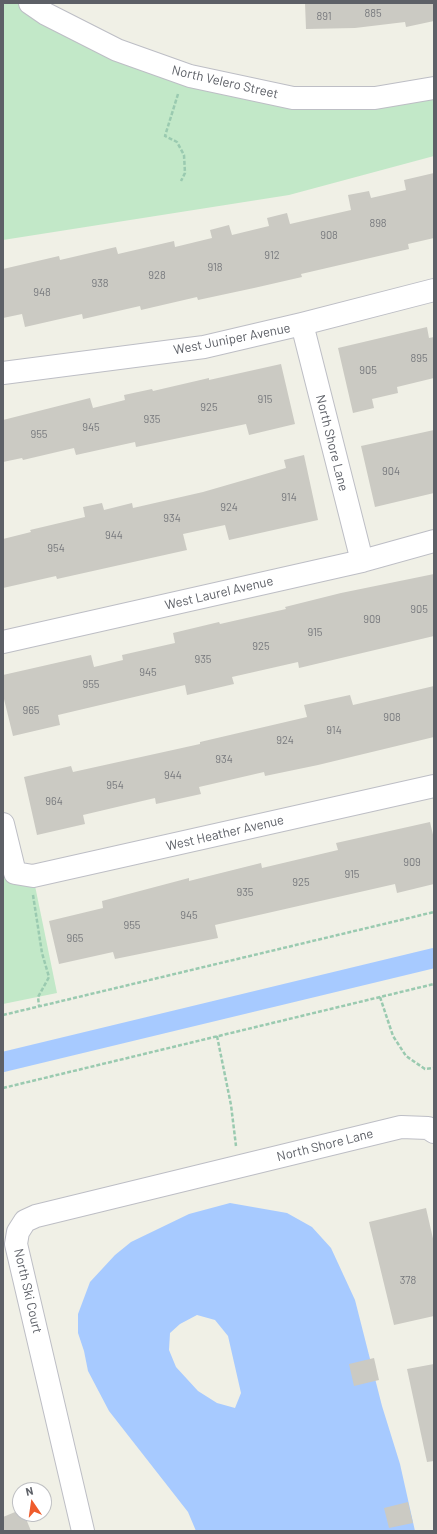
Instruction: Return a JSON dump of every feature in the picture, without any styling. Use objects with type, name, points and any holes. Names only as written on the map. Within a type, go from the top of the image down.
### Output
[{"type":"street","name":"North Velero Street","points":[[30,3],[46,14],[117,50],[184,74],[293,98],[374,98],[434,88]]},
{"type":"street","name":"West Juniper Avenue","points":[[3,373],[204,347],[302,324],[434,290]]},
{"type":"street","name":"North Shore Lane","points":[[302,324],[362,561]]},
{"type":"street","name":"West Laurel Avenue","points":[[3,642],[362,561],[434,541]]},
{"type":"street","name":"West Heather Avenue","points":[[24,875],[434,786]]},
{"type":"street","points":[[3,824],[24,875]]},
{"type":"street","name":"North Shore Lane","points":[[215,1172],[401,1127],[428,1128],[434,1132]]},
{"type":"street","name":"North Ski Court","points":[[83,1531],[16,1244],[18,1232],[25,1220],[36,1216],[215,1172]]},
{"type":"path","points":[[181,180],[185,173],[184,155],[177,142],[165,136],[184,74]]},
{"type":"path","points":[[24,875],[33,899],[42,953],[48,977],[38,997],[39,1006]]},
{"type":"path","points":[[3,1015],[434,912]]},
{"type":"path","points":[[3,1088],[434,984]]},
{"type":"path","points":[[380,997],[393,1036],[406,1056],[426,1069],[434,1068]]},
{"type":"path","points":[[217,1036],[231,1105],[239,1166]]},
{"type":"green space","points":[[3,3],[30,3],[117,50],[287,97],[434,88],[434,156],[289,195],[3,240]]},
{"type":"green space","points":[[3,821],[15,873],[33,876],[57,993],[3,1004]]},
{"type":"water","points":[[230,1203],[287,1213],[312,1227],[331,1248],[355,1300],[382,1406],[400,1464],[415,1531],[196,1531],[188,1512],[109,1411],[88,1371],[84,1351],[78,1333],[78,1314],[90,1282],[115,1255],[131,1242],[189,1214]],"holes":[[[197,1315],[215,1320],[228,1336],[241,1393],[235,1408],[217,1403],[198,1391],[176,1367],[169,1350],[170,1333],[180,1324]]]},
{"type":"building","points":[[305,3],[434,3],[434,21],[406,27],[405,22],[355,28],[306,29]]},
{"type":"building","points":[[434,173],[434,238],[408,244],[409,249],[301,274],[302,277],[254,288],[198,300],[197,297],[141,310],[140,306],[83,319],[82,314],[25,327],[22,314],[3,318],[3,269],[59,256],[60,260],[116,247],[118,254],[174,241],[175,247],[212,238],[210,230],[229,225],[232,235],[269,226],[267,218],[287,213],[290,224],[351,210],[348,195],[369,191],[371,198],[406,190],[404,180]]},
{"type":"building","points":[[427,327],[429,338],[434,337],[434,378],[397,387],[398,393],[372,399],[374,408],[353,413],[338,348]]},
{"type":"building","points":[[281,364],[295,424],[249,435],[246,424],[136,447],[135,442],[76,455],[74,448],[23,460],[22,458],[3,462],[3,420],[90,398],[93,408],[125,400],[124,395],[152,389],[153,391],[209,378],[209,380]]},
{"type":"building","points":[[434,430],[434,493],[375,507],[361,446]]},
{"type":"building","points":[[304,455],[318,520],[229,540],[225,525],[183,534],[187,550],[57,579],[56,576],[3,588],[3,539],[31,532],[30,530],[85,517],[83,507],[102,503],[104,510],[132,503],[133,508],[203,492],[286,468],[284,460]]},
{"type":"building","points":[[434,574],[434,636],[299,668],[298,662],[232,677],[234,684],[187,695],[185,685],[58,715],[60,725],[13,736],[3,695],[3,675],[91,655],[94,667],[123,660],[122,655],[175,643],[173,633],[219,622],[220,624],[286,609],[285,607],[341,593]]},
{"type":"building","points":[[434,686],[434,737],[318,765],[265,776],[264,772],[199,787],[201,794],[156,804],[155,798],[83,815],[85,824],[37,835],[24,777],[71,766],[73,772],[200,744],[200,742],[307,717],[304,705],[350,695],[353,705]]},
{"type":"building","points":[[430,822],[434,839],[434,884],[397,893],[395,884],[215,925],[218,938],[115,959],[113,952],[59,964],[49,921],[103,908],[102,901],[189,878],[189,881],[261,863],[262,868],[338,850],[336,843]]},
{"type":"building","points":[[426,1208],[434,1243],[434,1316],[394,1325],[369,1222]]},
{"type":"building","points":[[374,1358],[379,1380],[354,1386],[349,1364]]},
{"type":"building","points":[[434,1364],[434,1461],[427,1462],[407,1369]]},
{"type":"building","points":[[408,1502],[413,1523],[389,1528],[384,1508]]},
{"type":"building","points":[[12,1513],[12,1522],[27,1522],[31,1531],[3,1531],[3,1517]]},
{"type":"waterway","points":[[3,1062],[434,958]]}]
